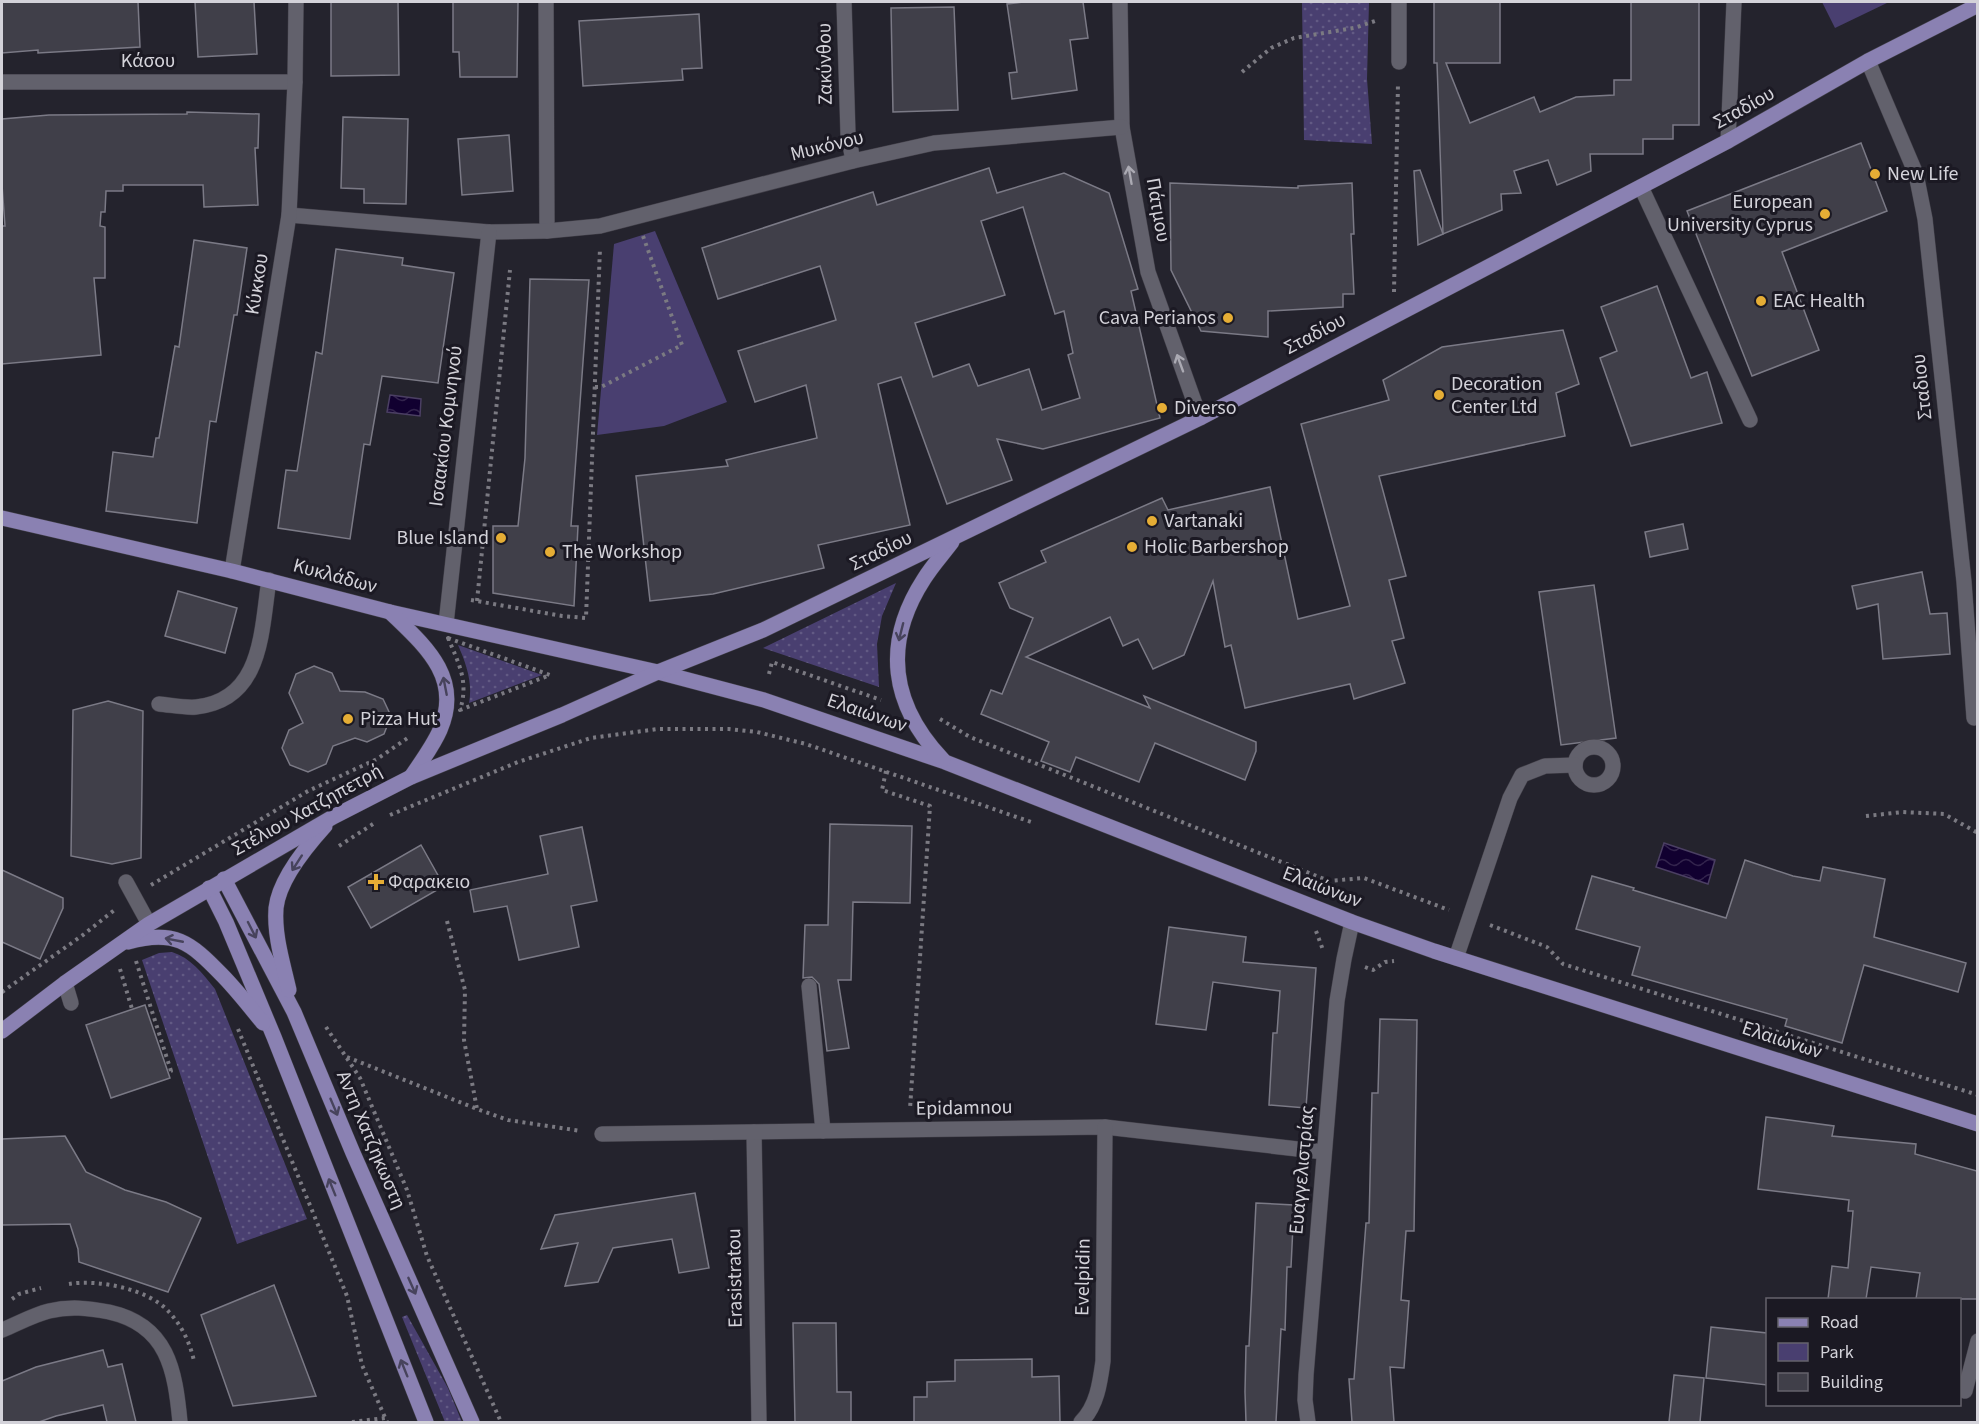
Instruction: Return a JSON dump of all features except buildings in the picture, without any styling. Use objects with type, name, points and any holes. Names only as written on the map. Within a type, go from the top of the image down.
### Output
[{"type":"main road","name":"Σταδίου","points":[[658,672],[763,630],[954,540],[1200,418],[1728,141],[1868,61],[1977,5]]},
{"type":"main road","name":"Κυκλάδων","points":[[2,518],[232,571],[390,612],[658,672]]},
{"type":"main road","points":[[945,762],[929,745],[913,721],[903,696],[896,663],[899,639],[911,601],[924,578],[954,540]]},
{"type":"main road","points":[[390,612],[434,657],[445,683],[446,714],[439,731],[411,777]]},
{"type":"main road","name":"Ελαιώνων","points":[[658,672],[764,700],[945,762],[1352,922],[1456,958],[1977,1124]]},
{"type":"main road","name":"Στέλιου Χατζηπετρή","points":[[2,1031],[149,924],[333,817],[411,777],[562,715],[658,672]]},
{"type":"main road","points":[[294,1012],[278,944],[276,923],[278,896],[304,852],[333,817]]},
{"type":"main road","name":"Αντη Χατζηκωστη","points":[[224,879],[294,1012],[353,1153],[472,1422]]},
{"type":"main road","points":[[209,888],[226,922],[274,1037],[426,1422]]},
{"type":"main road","points":[[111,950],[130,942],[160,937],[173,938],[190,945],[233,984],[274,1037]]},
{"type":"street","name":"Κύκκου","points":[[232,571],[290,215],[296,2]]},
{"type":"street","points":[[290,215],[489,232],[547,231],[546,2]]},
{"type":"street","name":"Ζακύνθου","points":[[844,2],[848,134],[853,161]]},
{"type":"street","name":"Πάτμου","points":[[1120,2],[1122,127],[1148,272],[1200,418]]},
{"type":"street","points":[[1728,141],[1734,2]]},
{"type":"street","points":[[1399,8],[1399,62]]},
{"type":"street","name":"Σταδιου","points":[[1868,61],[1916,174],[1925,219],[1964,582],[1974,718]]},
{"type":"street","name":"Κάσου","points":[[2,82],[295,82]]},
{"type":"street","name":"Μυκόνου","points":[[547,231],[600,226],[853,161],[934,143],[1122,127]]},
{"type":"street","points":[[1641,187],[1750,420]]},
{"type":"street","name":"Ισαακίου Κομνηνού","points":[[446,624],[489,232]]},
{"type":"street","points":[[159,704],[194,707],[214,704],[246,681],[255,663],[268,580]]},
{"type":"street","points":[[1456,958],[1510,798],[1522,776],[1545,766],[1575,765]]},
{"type":"street","points":[[129,889],[149,924]]},
{"type":"street","name":"Ευαγγελιστρίας","points":[[1308,1422],[1305,1400],[1306,1375],[1337,1001],[1352,922]]},
{"type":"street","points":[[65,983],[71,1003]]},
{"type":"street","points":[[809,986],[822,1131]]},
{"type":"street","name":"Epidamnou","points":[[602,1134],[1105,1127],[1324,1152]]},
{"type":"street","name":"Evelpidin","points":[[1081,1422],[1086,1417],[1099,1390],[1102,1361],[1105,1127]]},
{"type":"street","name":"Erasistratou","points":[[754,1132],[759,1422]]},
{"type":"street","points":[[2,1330],[48,1311],[83,1307],[130,1319],[147,1328],[156,1338],[165,1355],[176,1385],[180,1422]]},
{"type":"street","points":[[1961,1389],[1965,1390],[1977,1341]]},
{"type":"path","points":[[1242,72],[1270,48],[1294,38],[1354,28],[1385,18],[1399,8]]},
{"type":"path","points":[[1393,317],[1399,62]]},
{"type":"path","points":[[448,596],[562,616],[586,618],[600,226]]},
{"type":"path","points":[[477,601],[514,232]]},
{"type":"path","points":[[595,387],[602,387],[682,345],[642,235]]},
{"type":"path","points":[[448,638],[550,675],[460,710],[465,691],[459,662],[448,638]]},
{"type":"path","points":[[769,674],[772,662],[890,703]]},
{"type":"path","points":[[936,717],[970,737],[1329,881],[1364,878],[1547,947],[1563,964],[1977,1095]]},
{"type":"path","points":[[386,817],[518,762],[591,738],[658,729],[729,729],[757,730],[806,744],[1031,822]]},
{"type":"path","points":[[2,992],[83,935],[129,889],[308,791],[377,759],[414,732]]},
{"type":"path","points":[[895,745],[882,790],[930,806],[908,1130]]},
{"type":"path","points":[[1866,816],[1903,812],[1944,814],[1977,833]]},
{"type":"path","points":[[331,852],[376,823]]},
{"type":"path","points":[[447,921],[465,990],[464,1040],[477,1109]]},
{"type":"path","points":[[1312,925],[1319,935],[1323,951],[1373,970],[1385,962],[1400,960]]},
{"type":"path","points":[[135,958],[171,1071],[168,1072]]},
{"type":"path","points":[[119,968],[132,1009]]},
{"type":"path","points":[[321,1017],[360,1078],[407,1190],[427,1256],[501,1422]]},
{"type":"path","points":[[236,1023],[347,1296],[362,1365],[386,1420],[352,1422]]},
{"type":"path","points":[[346,1056],[477,1109],[508,1119],[602,1134]]},
{"type":"green space","points":[[1302,2],[1369,2],[1367,79],[1372,144],[1304,140]]},
{"type":"green space","points":[[1822,2],[1889,2],[1835,28]]},
{"type":"green space","points":[[655,231],[727,402],[664,426],[597,435],[614,244]]},
{"type":"green space","points":[[896,583],[882,616],[877,644],[879,687],[763,648]]},
{"type":"green space","points":[[458,645],[542,675],[469,703],[468,673]]},
{"type":"green space","points":[[172,952],[191,962],[215,989],[307,1219],[237,1244],[142,960],[159,953]]},
{"type":"green space","points":[[407,1315],[448,1388],[462,1422],[445,1422],[402,1317]]},
{"type":"water","points":[[390,395],[421,399],[420,416],[387,412]]},
{"type":"water","points":[[1664,843],[1715,860],[1708,884],[1656,867]]},
{"type":"place","name":"New Life","points":[[1875,174]]},
{"type":"place","name":"European University Cyprus","points":[[1825,214]]},
{"type":"place","name":"EAC Health","points":[[1761,301]]},
{"type":"place","name":"Cava Perianos","points":[[1228,318]]},
{"type":"place","name":"Decoration Center Ltd","points":[[1439,395]]},
{"type":"place","name":"Diverso","points":[[1162,408]]},
{"type":"place","name":"Vartanaki","points":[[1152,521]]},
{"type":"place","name":"Blue Island","points":[[501,538]]},
{"type":"place","name":"Holic Barbershop","points":[[1132,547]]},
{"type":"place","name":"The Workshop","points":[[550,552]]},
{"type":"place","name":"Pizza Hut","points":[[348,719]]},
{"type":"place","name":"Φαρακειο","points":[[376,882]]}]
